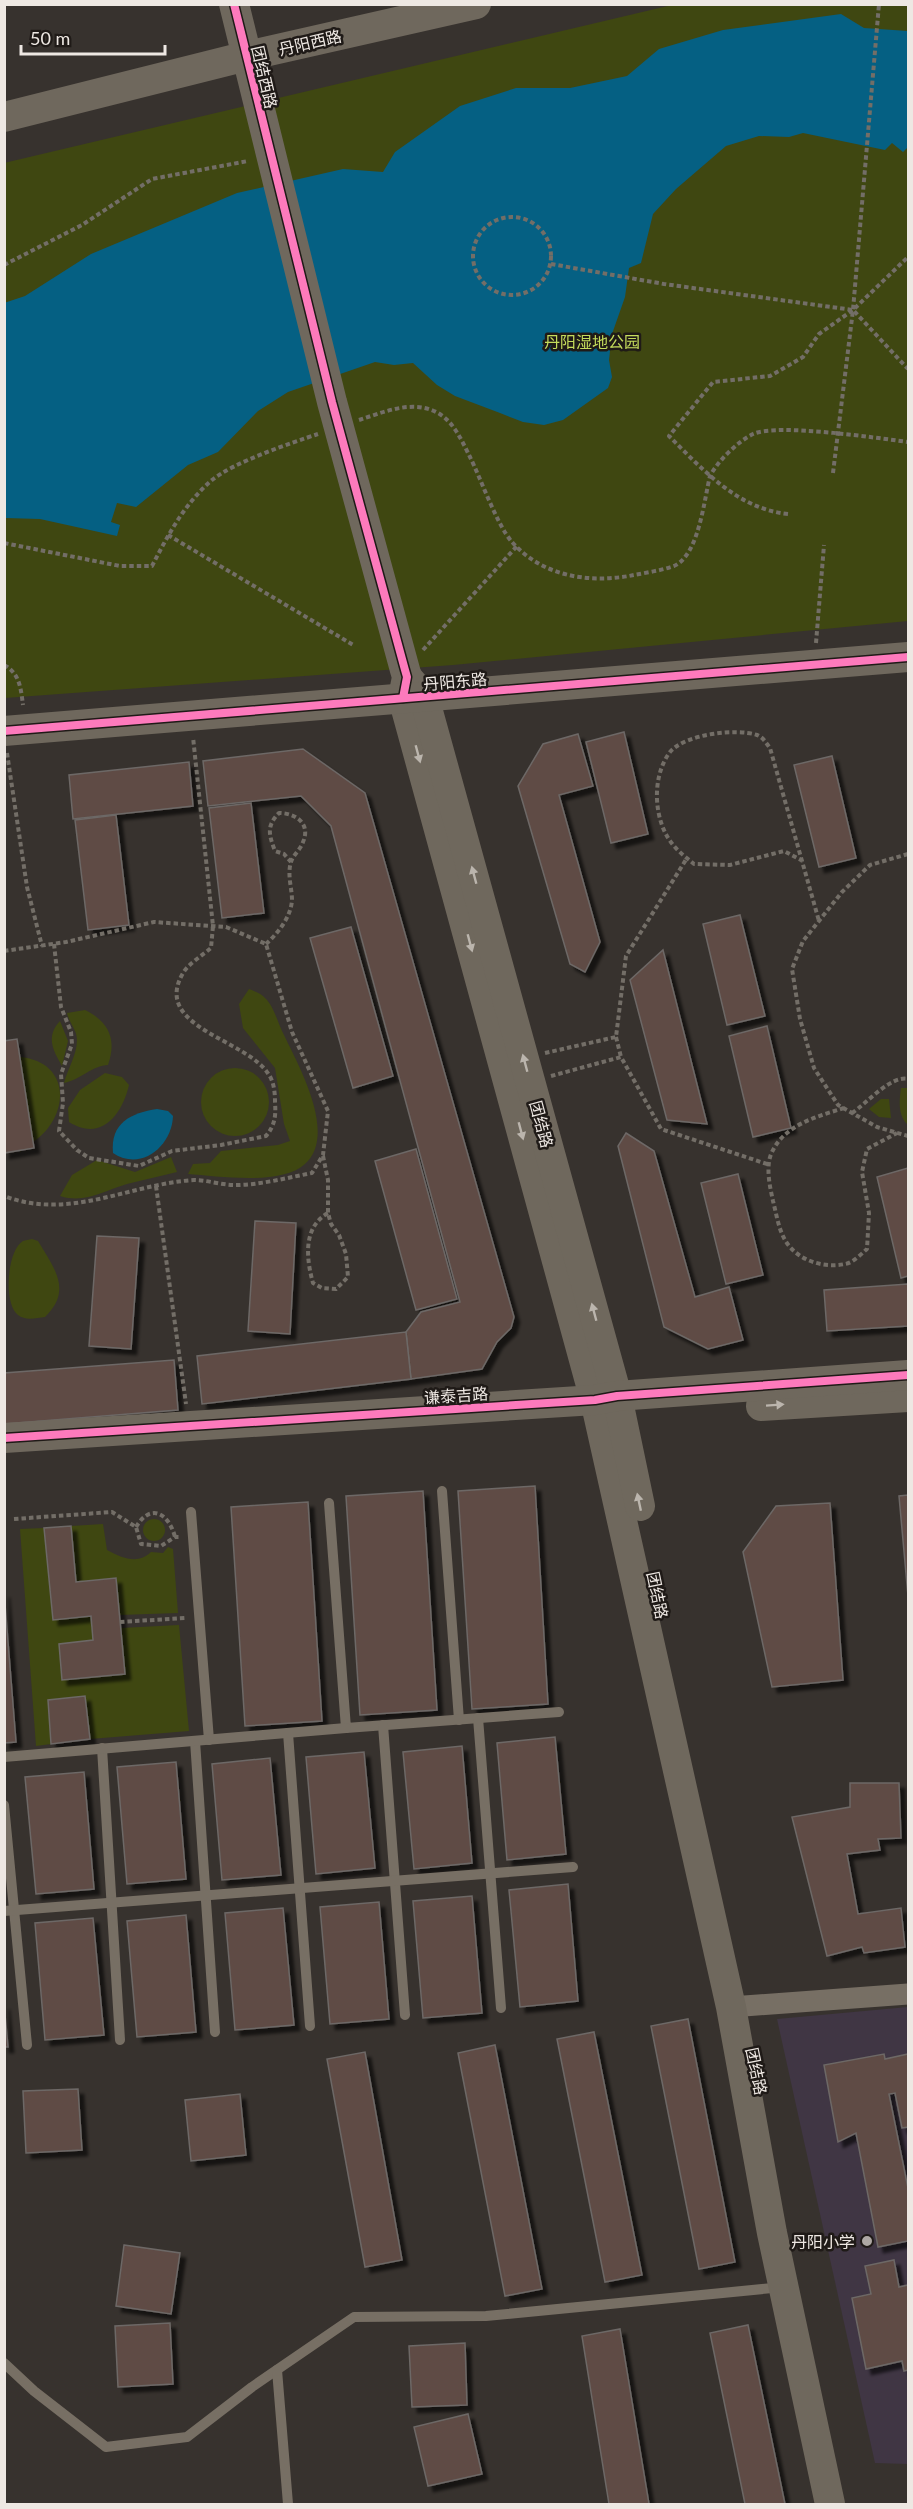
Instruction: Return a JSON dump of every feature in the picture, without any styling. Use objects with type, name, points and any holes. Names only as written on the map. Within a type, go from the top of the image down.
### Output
[{"type":"street","name":"团结西路","points":[[234,4],[335,415],[410,685]]},
{"type":"street","name":"丹阳西路","points":[[4,117],[246,56],[476,4]]},
{"type":"street","name":"丹阳东路","points":[[15,730],[191,716],[410,685],[909,657]]},
{"type":"street","name":"团结路","points":[[410,685],[527,1070],[608,1407],[737,2007],[849,2505]]},
{"type":"street","name":"团结路","points":[[410,685],[608,1407]]},
{"type":"street","name":"谦泰吉路","points":[[4,1459],[608,1407],[909,1375]]},
{"type":"street","name":"谦泰吉路","points":[[4,1438],[188,1425],[909,1397]]},
{"type":"street","points":[[737,2007],[909,1994]]},
{"type":"street","name":"团结路","points":[[737,2007],[783,2287],[830,2505]]},
{"type":"lane","points":[[442,1491],[459,1720]]},
{"type":"lane","points":[[329,1503],[346,1728]]},
{"type":"lane","points":[[191,1512],[209,1740]]},
{"type":"lane","points":[[4,1757],[559,1712]]},
{"type":"lane","points":[[478,1718],[501,2008]]},
{"type":"lane","points":[[383,1725],[405,2015]]},
{"type":"lane","points":[[288,1733],[302,1889],[310,2026]]},
{"type":"lane","points":[[195,1741],[215,2032]]},
{"type":"lane","points":[[102,1748],[120,2040]]},
{"type":"lane","points":[[4,1806],[9,1911],[27,2045]]},
{"type":"lane","points":[[9,1911],[573,1867]]},
{"type":"lane","points":[[4,2363],[34,2391],[106,2447],[187,2437],[277,2370],[354,2318],[486,2316],[783,2287]]},
{"type":"lane","points":[[277,2370],[288,2505]]},
{"type":"path","points":[[833,473],[853,310],[879,4]]},
{"type":"path","points":[[4,265],[82,225],[152,178],[270,156]]},
{"type":"path","points":[[516,217],[540,228],[551,251],[551,264],[546,276],[527,292],[514,295],[502,294],[481,280],[474,262],[476,243],[491,223],[516,217]]},
{"type":"path","points":[[788,514],[770,512],[746,503],[710,476],[669,436],[713,382],[770,376],[803,357],[819,334],[853,310],[909,258]]},
{"type":"path","points":[[551,264],[623,278],[853,310],[909,369]]},
{"type":"path","points":[[4,543],[120,566],[152,566],[177,519],[213,479],[335,415],[415,406],[437,412],[450,422],[462,441],[507,534],[517,546],[545,567],[590,580],[626,576],[675,565],[688,553],[696,536],[710,476],[734,449],[753,434],[778,428],[909,442]]},
{"type":"path","points":[[168,535],[355,646]]},
{"type":"path","points":[[815,664],[824,545]]},
{"type":"path","points":[[410,685],[517,546]]},
{"type":"path","points":[[4,665],[10,668],[21,684],[15,730],[27,887],[42,946]]},
{"type":"path","points":[[54,944],[61,1007],[71,1032],[72,1044],[61,1074],[63,1103],[59,1131],[76,1150],[89,1158],[139,1166],[172,1151],[257,1140],[266,1136],[273,1127],[275,1092],[269,1074],[240,1048],[196,1026],[185,1015],[179,1004],[178,985],[183,971],[211,948],[213,926],[191,716]]},
{"type":"path","points":[[803,861],[784,851],[730,865],[694,864],[672,845],[657,811],[657,776],[671,750],[702,735],[739,731],[760,736],[770,748],[803,861],[819,921]]},
{"type":"path","points":[[266,944],[280,932],[292,902],[291,862],[303,843],[306,832],[303,821],[296,816],[279,813],[271,821],[268,832],[275,851],[284,854],[291,862]]},
{"type":"path","points":[[909,854],[870,865],[842,892],[803,941],[792,969],[800,1019],[814,1068],[838,1105],[877,1127],[909,1136]]},
{"type":"path","points":[[687,858],[626,956],[616,1037],[621,1057],[661,1129],[770,1165]]},
{"type":"path","points":[[4,951],[54,944],[154,922],[226,927],[266,944]]},
{"type":"path","points":[[266,944],[292,1032],[328,1111],[323,1155],[328,1180],[328,1213],[346,1254],[348,1277],[336,1289],[322,1288],[313,1283],[309,1268],[309,1235],[317,1219],[328,1213]]},
{"type":"path","points":[[527,1070],[616,1037]]},
{"type":"path","points":[[527,1070],[621,1057]]},
{"type":"path","points":[[852,1113],[891,1083],[902,1077],[909,1079]]},
{"type":"path","points":[[844,1108],[806,1120],[789,1132],[771,1152],[768,1180],[783,1237],[799,1256],[820,1264],[847,1264],[867,1249],[868,1213],[862,1172],[867,1149],[897,1133]]},
{"type":"path","points":[[4,1196],[36,1204],[74,1206],[156,1186],[195,1180],[233,1185],[269,1182],[312,1173],[323,1155]]},
{"type":"path","points":[[156,1186],[184,1377],[188,1425]]},
{"type":"path","points":[[14,1519],[112,1512],[136,1527],[141,1544],[161,1545],[174,1537],[193,1537]]},
{"type":"path","points":[[136,1527],[142,1518],[151,1513],[162,1514],[171,1523],[174,1537]]},
{"type":"path","points":[[120,1622],[199,1617]]},
{"type":"shaded area","name":"丹阳小学","points":[[908,2007],[908,2464],[875,2463],[777,2019]]},
{"type":"green space","name":"丹阳湿地公园","points":[[672,5],[908,5],[908,621],[453,665],[5,698],[4,163]]},
{"type":"green space","points":[[249,989],[262,995],[268,1001],[305,1081],[317,1118],[318,1135],[314,1151],[305,1164],[281,1175],[232,1178],[188,1174],[193,1164],[210,1163],[221,1151],[278,1145],[290,1141],[284,1124],[275,1068],[243,1028],[239,1004]]},
{"type":"green space","points":[[85,1010],[100,1020],[109,1032],[111,1056],[108,1065],[97,1067],[64,1083],[77,1044],[77,1037],[67,1013]]},
{"type":"green space","points":[[60,1021],[68,1041],[62,1066],[52,1043],[53,1032]]},
{"type":"green space","points":[[20,1057],[37,1061],[49,1069],[57,1080],[60,1092],[59,1105],[54,1119],[33,1142]]},
{"type":"green space","points":[[235,1068],[248,1071],[259,1078],[266,1089],[269,1102],[266,1115],[259,1126],[248,1133],[235,1136],[222,1133],[211,1126],[204,1115],[201,1102],[204,1089],[211,1078],[222,1071]]},
{"type":"green space","points":[[105,1073],[122,1077],[129,1085],[126,1096],[115,1115],[100,1127],[91,1129],[69,1122],[68,1108],[80,1090]]},
{"type":"green space","points":[[901,1088],[908,1088],[908,1125],[901,1113]]},
{"type":"green space","points":[[881,1099],[889,1099],[891,1118],[879,1117],[869,1109]]},
{"type":"green space","points":[[171,1157],[177,1172],[127,1184],[86,1198],[60,1196],[72,1175],[97,1160],[135,1172]]},
{"type":"green space","points":[[32,1239],[38,1241],[50,1260],[58,1279],[59,1288],[58,1298],[45,1317],[27,1319],[18,1315],[13,1309],[10,1300],[9,1277],[10,1265],[18,1246],[23,1241]]},
{"type":"green space","points":[[154,1519],[162,1522],[165,1530],[162,1538],[154,1541],[146,1538],[143,1530],[146,1522]]},
{"type":"green space","points":[[103,1524],[107,1550],[124,1558],[141,1558],[151,1552],[163,1553],[168,1547],[173,1549],[178,1613],[119,1615],[116,1578],[76,1582],[71,1526]]},
{"type":"green space","points":[[44,1528],[53,1620],[91,1616],[93,1640],[59,1644],[62,1680],[125,1674],[121,1628],[179,1625],[189,1731],[90,1739],[85,1696],[51,1744],[36,1746],[20,1529]]},
{"type":"water","points":[[841,14],[864,28],[908,31],[908,147],[903,152],[892,143],[885,150],[803,133],[789,137],[759,136],[726,146],[676,189],[653,214],[641,263],[629,268],[625,297],[612,334],[609,360],[612,377],[608,388],[563,420],[544,425],[523,422],[455,396],[437,385],[413,363],[394,365],[375,362],[288,392],[258,411],[218,452],[188,465],[136,507],[117,503],[111,522],[120,525],[117,536],[40,519],[5,518],[4,303],[25,296],[91,254],[237,193],[343,169],[383,172],[395,152],[460,106],[516,88],[570,88],[627,76],[659,49],[723,30]]},
{"type":"water","points":[[157,1109],[168,1111],[173,1116],[167,1137],[161,1146],[144,1158],[124,1158],[113,1153],[115,1134],[124,1121],[139,1113]]},
{"type":"building","points":[[624,732],[648,834],[611,843],[586,742]]},
{"type":"building","points":[[578,734],[593,786],[559,795],[600,942],[585,972],[570,964],[518,786],[543,744]]},
{"type":"building","points":[[303,749],[365,793],[514,1317],[511,1328],[497,1342],[482,1369],[411,1379],[406,1332],[421,1312],[460,1302],[331,826],[301,796],[208,806],[203,761]]},
{"type":"building","points":[[832,756],[856,858],[819,867],[794,765]]},
{"type":"building","points":[[189,762],[193,806],[73,819],[69,775]]},
{"type":"building","points":[[251,803],[264,913],[222,918],[209,808]]},
{"type":"building","points":[[116,815],[129,925],[88,930],[75,820]]},
{"type":"building","points":[[740,915],[765,1016],[727,1025],[703,924]]},
{"type":"building","points":[[351,927],[393,1076],[353,1088],[310,938]]},
{"type":"building","points":[[663,950],[707,1124],[667,1120],[630,980]]},
{"type":"building","points":[[767,1026],[791,1128],[753,1137],[729,1036]]},
{"type":"building","points":[[17,1039],[34,1148],[4,1153],[4,1041]]},
{"type":"building","points":[[626,1133],[654,1151],[695,1297],[729,1287],[743,1340],[708,1349],[664,1327],[618,1146]]},
{"type":"building","points":[[416,1149],[457,1299],[416,1310],[375,1161]]},
{"type":"building","points":[[908,1168],[908,1276],[901,1278],[877,1177]]},
{"type":"building","points":[[738,1174],[763,1275],[726,1284],[701,1183]]},
{"type":"building","points":[[255,1221],[296,1223],[290,1334],[248,1331]]},
{"type":"building","points":[[97,1236],[139,1238],[131,1349],[89,1346]]},
{"type":"building","points":[[908,1284],[908,1326],[827,1331],[824,1290]]},
{"type":"building","points":[[406,1332],[411,1379],[202,1404],[197,1356]]},
{"type":"building","points":[[174,1360],[178,1410],[4,1424],[4,1373]]},
{"type":"building","points":[[535,1486],[548,1704],[472,1709],[458,1491]]},
{"type":"building","points":[[423,1491],[437,1710],[360,1715],[346,1496]]},
{"type":"building","points":[[908,1495],[908,1596],[899,1496]]},
{"type":"building","points":[[308,1502],[322,1721],[245,1726],[231,1507]]},
{"type":"building","points":[[830,1503],[843,1680],[772,1687],[743,1552],[776,1506]]},
{"type":"building","points":[[71,1526],[76,1582],[116,1578],[125,1674],[62,1680],[59,1644],[93,1640],[91,1616],[53,1620],[44,1528]]},
{"type":"building","points":[[4,1592],[16,1742],[4,1743]]},
{"type":"building","points":[[85,1696],[90,1739],[51,1744],[48,1700]]},
{"type":"building","points":[[555,1737],[566,1854],[507,1860],[497,1743]]},
{"type":"building","points":[[462,1746],[472,1863],[414,1869],[403,1752]]},
{"type":"building","points":[[364,1752],[375,1868],[316,1874],[306,1757]]},
{"type":"building","points":[[270,1758],[281,1875],[222,1880],[212,1764]]},
{"type":"building","points":[[176,1762],[186,1879],[127,1884],[117,1767]]},
{"type":"building","points":[[84,1772],[94,1889],[36,1894],[25,1777]]},
{"type":"building","points":[[850,1783],[899,1783],[901,1838],[878,1839],[880,1850],[847,1854],[858,1914],[901,1908],[905,1947],[864,1953],[862,1947],[827,1956],[792,1817],[850,1807]]},
{"type":"building","points":[[568,1884],[578,2001],[520,2007],[509,1890]]},
{"type":"building","points":[[472,1896],[482,2013],[423,2018],[413,1901]]},
{"type":"building","points":[[379,1902],[389,2019],[330,2024],[320,1907]]},
{"type":"building","points":[[283,1908],[294,2025],[235,2030],[225,1913]]},
{"type":"building","points":[[186,1915],[196,2032],[137,2037],[127,1921]]},
{"type":"building","points":[[93,1918],[104,2035],[45,2040],[35,1923]]},
{"type":"building","points":[[4,2004],[8,2047],[4,2047]]},
{"type":"building","points":[[688,2019],[735,2262],[699,2269],[651,2026]]},
{"type":"building","points":[[594,2032],[642,2275],[605,2282],[557,2039]]},
{"type":"building","points":[[495,2045],[542,2289],[505,2296],[458,2053]]},
{"type":"building","points":[[365,2052],[402,2260],[365,2267],[327,2059]]},
{"type":"building","points":[[884,2054],[885,2059],[908,2054],[908,2127],[902,2128],[895,2093],[889,2094],[908,2188],[908,2241],[878,2247],[856,2133],[838,2142],[824,2065]]},
{"type":"building","points":[[78,2089],[82,2150],[26,2153],[23,2091]]},
{"type":"building","points":[[240,2094],[246,2155],[191,2161],[185,2100]]},
{"type":"building","points":[[124,2245],[180,2253],[171,2314],[116,2306]]},
{"type":"building","points":[[894,2260],[899,2287],[908,2285],[908,2370],[904,2371],[902,2361],[866,2369],[852,2298],[871,2294],[865,2266]]},
{"type":"building","points":[[170,2323],[173,2384],[118,2387],[115,2326]]},
{"type":"building","points":[[748,2325],[785,2504],[745,2504],[710,2333]]},
{"type":"building","points":[[620,2329],[649,2504],[609,2504],[582,2336]]},
{"type":"building","points":[[465,2343],[467,2405],[412,2407],[409,2346]]},
{"type":"building","points":[[468,2414],[482,2474],[428,2486],[414,2427]]},
{"type":"cycle path","points":[[234,4],[332,402],[407,677],[403,698]]},
{"type":"cycle path","points":[[4,731],[908,657]]},
{"type":"cycle path","points":[[4,1438],[595,1400],[617,1396],[908,1375]]},
{"type":"place","name":"丹阳小学","points":[[867,2241]]}]
